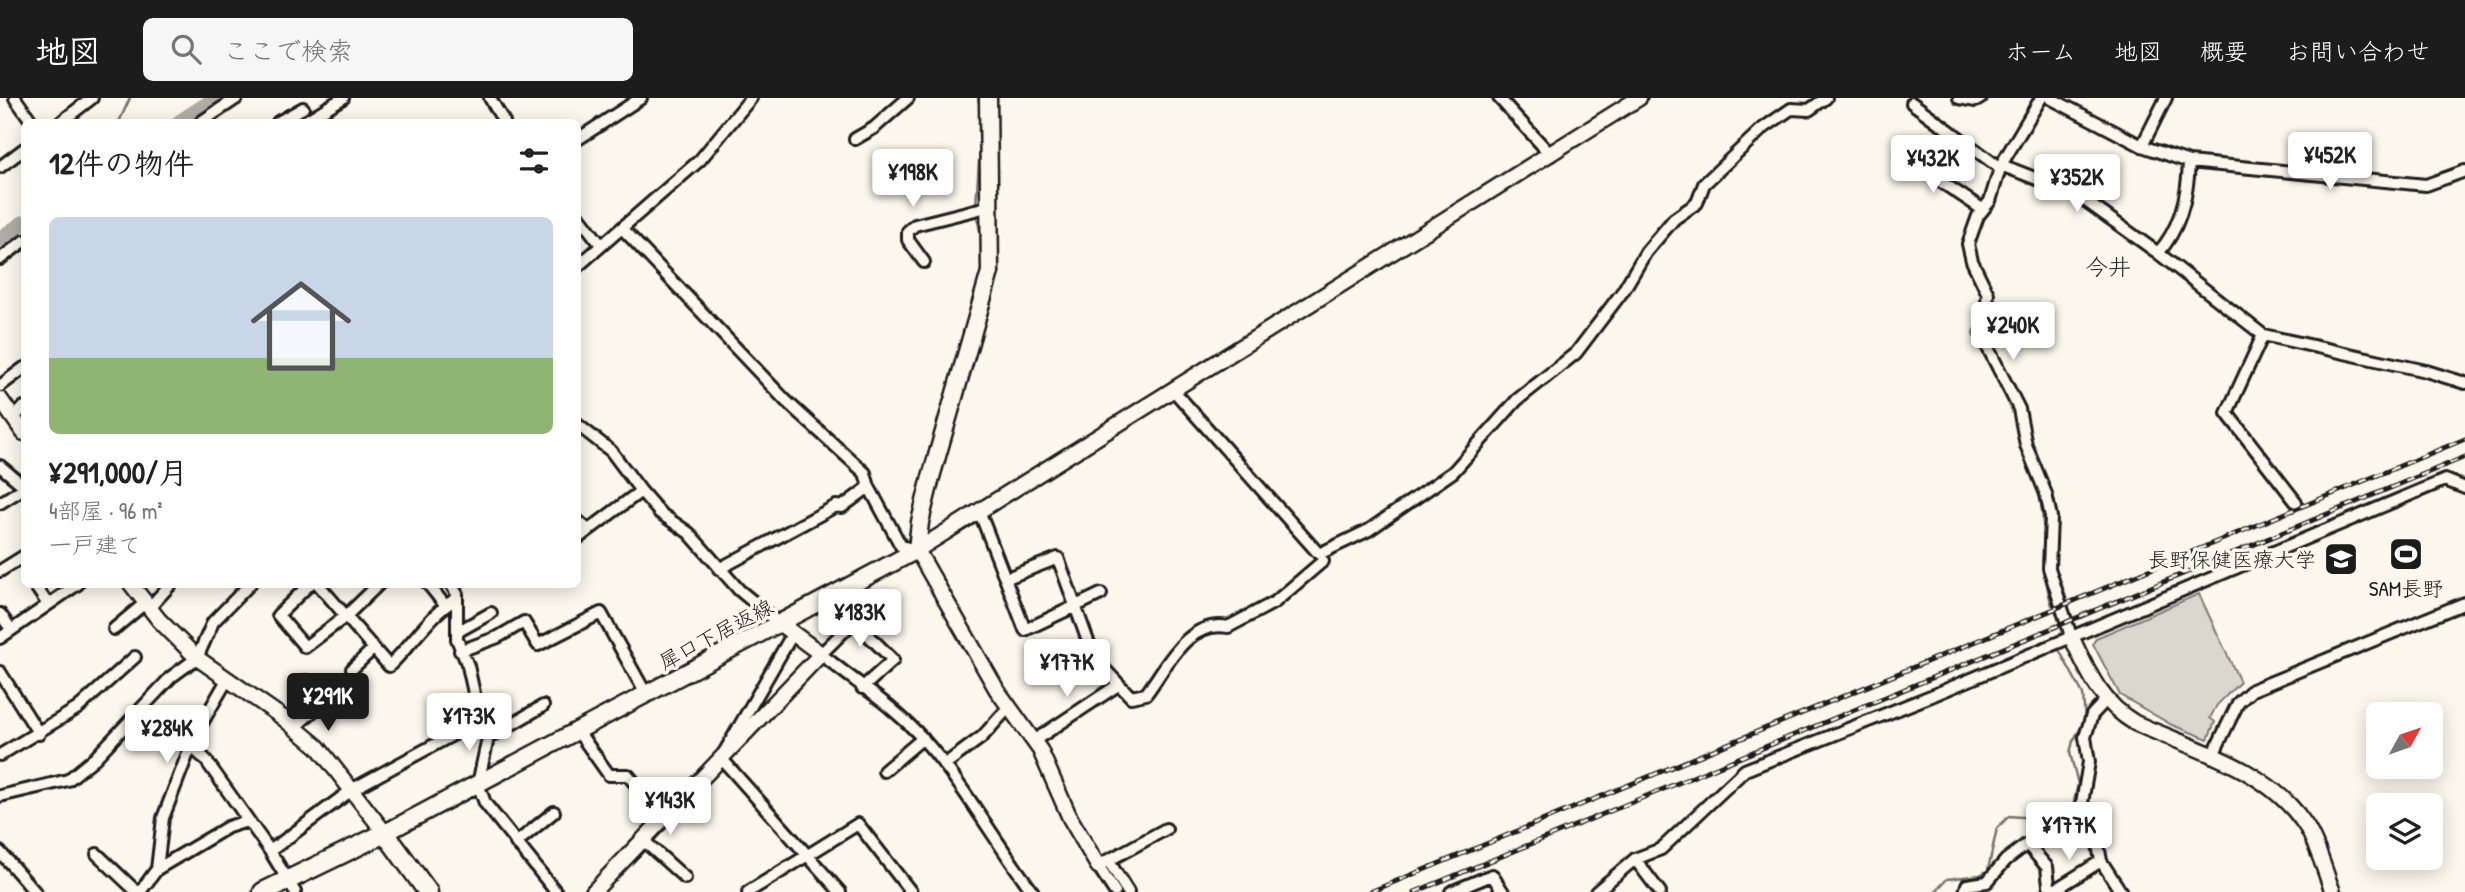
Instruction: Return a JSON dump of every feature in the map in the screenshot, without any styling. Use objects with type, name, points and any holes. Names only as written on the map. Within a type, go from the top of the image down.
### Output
[{"type":"main road","points":[[917,550],[928,488],[990,272],[988,98]]},
{"type":"main road","name":"犀口下居返線","points":[[385,833],[646,694],[786,628],[917,550]]},
{"type":"main road","points":[[263,892],[291,886],[385,833],[420,889]]},
{"type":"street","points":[[15,98],[30,119]]},
{"type":"street","points":[[65,119],[92,98]]},
{"type":"street","points":[[206,119],[237,98]]},
{"type":"street","points":[[311,119],[343,98]]},
{"type":"street","points":[[490,98],[502,119]]},
{"type":"street","points":[[581,137],[641,98]]},
{"type":"street","points":[[581,263],[700,160],[751,98]]},
{"type":"street","points":[[855,139],[874,128],[908,98]]},
{"type":"street","points":[[1499,98],[1551,155]]},
{"type":"street","points":[[622,229],[786,401],[865,473],[869,487],[901,546],[917,550],[1639,98]]},
{"type":"street","points":[[1174,391],[1320,554],[1369,530],[1452,472],[1517,400],[1576,353],[1623,291],[1646,252],[1674,219],[1697,203],[1704,184],[1762,129],[1791,109],[1810,110],[1826,98]]},
{"type":"street","points":[[1959,98],[1976,101],[1980,98]]},
{"type":"street","points":[[2041,98],[2001,166],[1990,201],[1982,209],[1968,244],[1972,261],[1989,294],[1982,336],[2019,409],[2026,445],[2046,494],[2051,517],[2049,568],[2071,636],[2099,693],[2135,723],[2261,780],[2281,796],[2305,824],[2333,892]]},
{"type":"street","points":[[2050,98],[2142,146],[2189,162],[2426,185],[2465,171]]},
{"type":"street","points":[[2142,146],[2166,98]]},
{"type":"street","points":[[281,119],[300,103],[307,119]]},
{"type":"street","points":[[1912,103],[2001,166],[2076,194],[2158,253],[2263,335],[2368,361],[2414,368],[2465,383]]},
{"type":"street","points":[[0,167],[21,151]]},
{"type":"street","points":[[1901,155],[1982,209]]},
{"type":"street","points":[[2158,253],[2173,237],[2189,177],[2189,162]]},
{"type":"street","points":[[924,262],[908,240],[908,231],[915,225],[991,206]]},
{"type":"street","points":[[581,219],[601,245]]},
{"type":"street","points":[[0,258],[21,243]]},
{"type":"street","points":[[2263,335],[2227,413],[2296,502]]},
{"type":"street","points":[[0,386],[21,370]]},
{"type":"street","points":[[0,399],[19,413]]},
{"type":"street","points":[[581,427],[611,451],[660,513],[689,533],[719,569],[786,628],[923,738],[1032,892]]},
{"type":"street","points":[[0,466],[21,484]]},
{"type":"street","points":[[1596,892],[1635,859],[1661,849],[1745,771],[2445,480],[2465,488]]},
{"type":"street","points":[[719,569],[836,506],[842,507],[869,487]]},
{"type":"street","points":[[0,503],[21,489]]},
{"type":"street","points":[[581,536],[641,491]]},
{"type":"street","points":[[980,513],[1025,630],[1101,594]]},
{"type":"street","points":[[581,524],[588,530]]},
{"type":"street","points":[[917,550],[1009,707],[1035,740],[1078,834],[1128,892]]},
{"type":"street","points":[[0,571],[21,558]]},
{"type":"street","points":[[1006,578],[1058,558],[1094,658],[1131,697],[1146,694],[1188,639],[1202,627],[1215,624],[1228,627],[1275,601],[1323,561]]},
{"type":"street","points":[[37,588],[47,603]]},
{"type":"street","points":[[0,638],[71,588]]},
{"type":"street","points":[[134,588],[147,606],[197,658],[295,726],[318,747],[385,833]]},
{"type":"street","points":[[114,629],[147,606],[167,588]]},
{"type":"street","points":[[0,796],[68,780],[116,738],[171,677],[197,658],[212,622],[246,588]]},
{"type":"street","points":[[306,588],[278,615],[305,647],[346,616],[375,588]]},
{"type":"street","points":[[322,588],[389,666],[412,645],[444,604],[457,600]]},
{"type":"street","points":[[431,588],[444,604]]},
{"type":"street","points":[[453,588],[457,594],[460,651],[468,666],[480,720],[488,738],[478,784],[485,803],[556,892]]},
{"type":"street","points":[[2213,757],[2233,711],[2252,690],[2465,603]]},
{"type":"street","points":[[457,632],[491,613]]},
{"type":"street","points":[[460,651],[498,637],[524,622],[538,645],[601,613],[646,694]]},
{"type":"street","points":[[0,614],[11,629]]},
{"type":"street","points":[[593,892],[854,621],[892,660],[862,688]]},
{"type":"street","points":[[721,758],[786,628]]},
{"type":"street","points":[[352,669],[373,649]]},
{"type":"street","points":[[0,755],[40,734],[78,708],[135,657]]},
{"type":"street","points":[[0,672],[40,734]]},
{"type":"street","points":[[157,869],[163,818],[207,710],[227,680]]},
{"type":"street","points":[[295,726],[328,698],[306,681]]},
{"type":"street","points":[[1035,740],[1118,684]]},
{"type":"street","points":[[2106,700],[2092,715],[2085,737],[2089,762],[2082,803],[2096,834],[2101,861],[2121,892]]},
{"type":"street","points":[[488,738],[529,708],[543,706]]},
{"type":"street","points":[[944,765],[982,737],[1009,707]]},
{"type":"street","points":[[135,717],[162,736],[191,746],[220,780],[291,886]]},
{"type":"street","points":[[270,851],[353,789],[480,720]]},
{"type":"street","points":[[577,730],[609,775],[628,775],[664,818]]},
{"type":"street","points":[[884,771],[923,738]]},
{"type":"street","points":[[721,758],[840,892]]},
{"type":"street","points":[[516,843],[554,812]]},
{"type":"street","points":[[97,854],[138,892],[157,869],[228,827],[247,821]]},
{"type":"street","points":[[756,890],[806,855],[858,824],[911,892]]},
{"type":"street","points":[[1107,892],[1096,872],[1103,863],[1166,829]]},
{"type":"street","points":[[643,840],[685,878]]},
{"type":"street","points":[[1965,892],[1967,885],[1987,882],[2006,860],[2027,844],[2047,867],[2049,885],[2054,891],[2101,861]]},
{"type":"street","points":[[0,852],[35,892]]},
{"type":"street","points":[[1635,859],[1660,892]]},
{"type":"street","points":[[1103,863],[1115,892]]},
{"type":"street","points":[[1451,892],[1492,875],[1503,892]]},
{"type":"shaded area","points":[[2199,594],[2240,682],[2217,705],[2210,718],[2215,722],[2208,739],[2172,725],[2120,695],[2093,644],[2096,638]]},
{"type":"waterway","points":[[120,119],[130,98]]},
{"type":"waterway","points":[[185,119],[217,98]]},
{"type":"waterway","points":[[978,98],[980,108]]},
{"type":"waterway","points":[[976,206],[981,132]]},
{"type":"waterway","points":[[976,213],[982,240]]},
{"type":"waterway","points":[[0,239],[21,225]]},
{"type":"waterway","points":[[1974,330],[1973,334],[2015,414]]},
{"type":"waterway","points":[[2035,480],[2042,511],[2046,574],[2052,605]]},
{"type":"waterway","points":[[907,544],[912,523]]},
{"type":"waterway","points":[[1935,892],[1947,879],[1980,875],[1988,870],[1997,828],[2009,816],[2055,820],[2072,810],[2078,784],[2070,753],[2073,741],[2085,721],[2083,694],[2057,646]]},
{"type":"railway","points":[[1370,892],[2465,439]]},
{"type":"railway","points":[[1415,892],[2465,457]]},
{"type":"place","name":"SAM長野","points":[[2406,554]]},
{"type":"place","name":"長野保健医療大学","points":[[2341,559]]},
{"type":"district","name":"今井","points":[[2108,266]]}]
